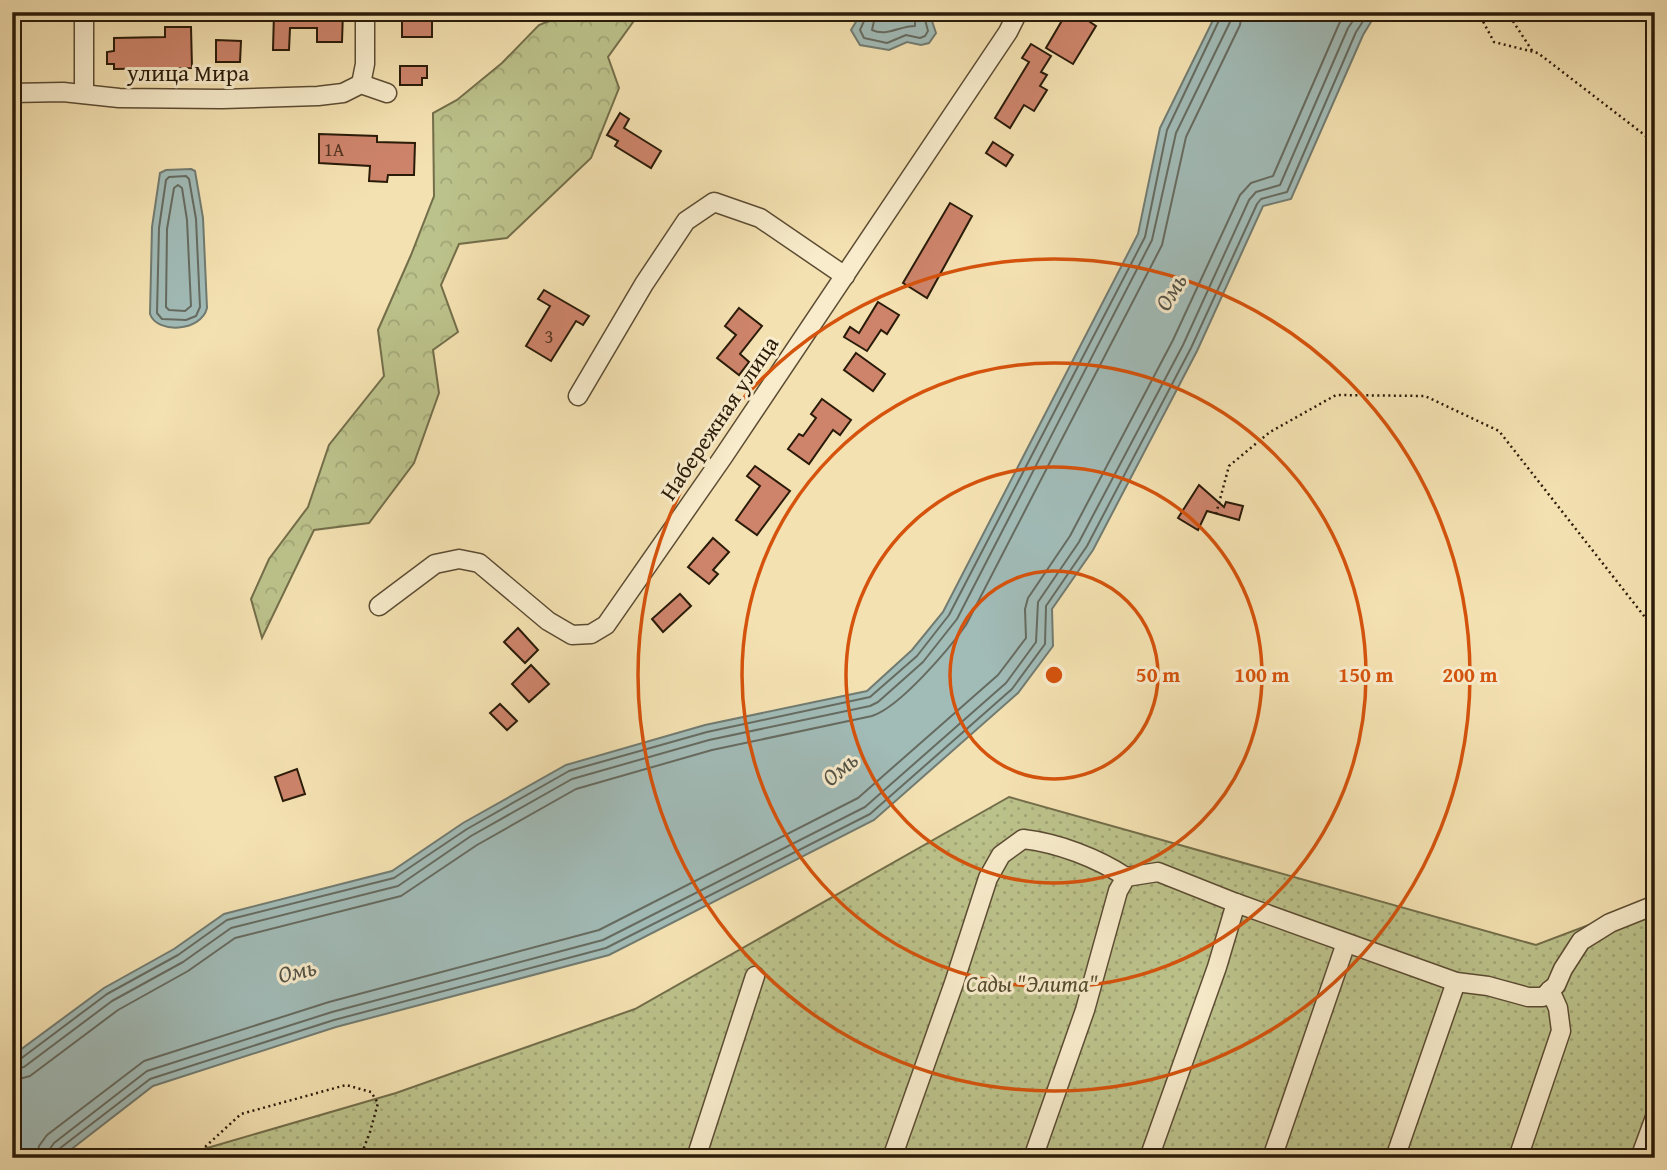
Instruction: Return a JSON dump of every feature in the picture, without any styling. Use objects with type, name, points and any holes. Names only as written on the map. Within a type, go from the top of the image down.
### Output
[{"type":"street","points":[[84,12],[84,94]]},
{"type":"street","points":[[365,12],[365,64],[361,84],[387,93]]},
{"type":"street","name":"Набережная улица","points":[[379,606],[435,564],[459,559],[479,563],[548,621],[572,635],[591,634],[606,625],[845,276],[1008,32],[1018,12]]},
{"type":"street","name":"улица Мира","points":[[12,93],[84,94],[132,99],[318,96],[343,93],[361,84]]},
{"type":"street","points":[[578,396],[644,284],[686,221],[714,202],[760,218],[845,276]]},
{"type":"street","points":[[892,1158],[988,878],[1001,855],[1023,839],[1041,841],[1114,869],[1126,877],[1158,872],[1456,982],[1488,986],[1528,997],[1543,997],[1556,985],[1581,941],[1610,923],[1655,905]]},
{"type":"street","points":[[1032,1158],[1086,1010],[1118,891],[1126,877]]},
{"type":"street","points":[[1149,1158],[1217,967],[1236,903]]},
{"type":"street","points":[[1272,1158],[1346,943]]},
{"type":"street","points":[[696,1158],[755,976]]},
{"type":"street","points":[[1395,1158],[1456,982]]},
{"type":"street","points":[[1518,1158],[1560,1031],[1558,1008],[1550,990]]},
{"type":"street","points":[[1640,1158],[1655,1117]]},
{"type":"path","points":[[1478,12],[1494,42],[1538,53],[1655,143]]},
{"type":"path","points":[[1507,12],[1533,52]]},
{"type":"path","points":[[1216,514],[1229,466],[1270,432],[1336,395],[1425,396],[1499,431],[1655,630]]},
{"type":"path","points":[[193,1158],[241,1114],[346,1085],[371,1092],[378,1103],[360,1158]]},
{"type":"green space","points":[[571,12],[716,12],[680,18],[636,18],[608,57],[619,88],[591,158],[507,238],[459,244],[441,285],[458,332],[433,350],[439,393],[414,463],[369,523],[314,530],[262,638],[251,599],[269,559],[308,507],[329,445],[384,376],[378,330],[434,196],[433,113],[457,100],[502,63],[539,25]]},
{"type":"green space","name":"Сады \"Элита\"","points":[[1009,797],[1536,945],[1655,900],[1655,1158],[188,1158],[197,1151],[396,1093],[635,1009]]},
{"type":"water","points":[[862,12],[929,12],[936,33],[929,43],[921,45],[907,42],[889,50],[860,45],[851,30]]},
{"type":"water","name":"Омь","points":[[1217,12],[1377,12],[1363,35],[1291,199],[1263,206],[1197,351],[1093,550],[1052,609],[1053,646],[1018,693],[874,820],[609,955],[336,1027],[153,1086],[60,1158],[12,1158],[12,1056],[104,988],[174,949],[224,914],[392,871],[463,823],[566,765],[705,725],[867,691],[912,650],[943,612],[1138,234],[1160,128]]},
{"type":"water","points":[[166,170],[195,171],[203,218],[207,308],[197,322],[179,328],[161,325],[150,314],[152,227],[160,173]]},
{"type":"building","points":[[274,12],[343,12],[342,42],[317,42],[317,28],[290,28],[289,50],[273,50]]},
{"type":"building","points":[[402,12],[432,12],[432,37],[402,37]]},
{"type":"building","points":[[1067,12],[1075,12],[1096,26],[1073,64],[1046,48]]},
{"type":"building","points":[[165,27],[191,27],[192,68],[114,69],[114,64],[107,64],[107,52],[114,51],[114,38],[165,37]]},
{"type":"building","points":[[216,40],[241,41],[240,62],[216,62]]},
{"type":"building","points":[[1031,44],[1051,56],[1041,72],[1047,75],[1040,86],[1047,90],[1034,111],[1024,105],[1010,128],[995,118],[1029,62],[1022,58]]},
{"type":"building","points":[[400,66],[427,66],[427,78],[422,78],[422,85],[400,85]]},
{"type":"building","points":[[620,113],[629,119],[624,128],[661,151],[651,168],[615,146],[618,141],[607,135]]},
{"type":"building","points":[[319,134],[377,136],[377,142],[415,143],[414,175],[388,175],[387,182],[369,181],[370,166],[319,163]]},
{"type":"building","points":[[993,142],[1013,155],[1006,166],[986,153]]},
{"type":"building","points":[[950,203],[972,216],[927,298],[903,283]]},
{"type":"building","points":[[544,290],[589,316],[583,325],[576,321],[551,361],[526,346],[550,306],[538,299]]},
{"type":"building","points":[[878,302],[899,315],[887,334],[881,330],[867,351],[844,337],[850,327],[859,333]]},
{"type":"building","points":[[739,308],[762,326],[740,354],[749,362],[739,375],[717,358],[736,335],[725,326]]},
{"type":"building","points":[[856,353],[885,374],[873,391],[844,370]]},
{"type":"building","points":[[822,399],[851,420],[840,435],[833,430],[809,464],[788,449],[799,434],[803,436],[816,418],[811,414]]},
{"type":"building","points":[[755,466],[790,491],[757,535],[736,520],[760,486],[747,476]]},
{"type":"building","points":[[1199,485],[1224,507],[1226,502],[1243,506],[1239,520],[1207,511],[1198,530],[1178,518]]},
{"type":"building","points":[[713,538],[729,552],[713,570],[718,574],[709,584],[688,567]]},
{"type":"building","points":[[680,594],[691,606],[663,632],[652,619]]},
{"type":"building","points":[[518,628],[538,650],[525,663],[504,642]]},
{"type":"building","points":[[531,665],[549,684],[529,702],[512,684]]},
{"type":"building","points":[[500,704],[517,721],[507,730],[490,713]]},
{"type":"building","points":[[297,769],[305,794],[283,801],[275,777]]}]
